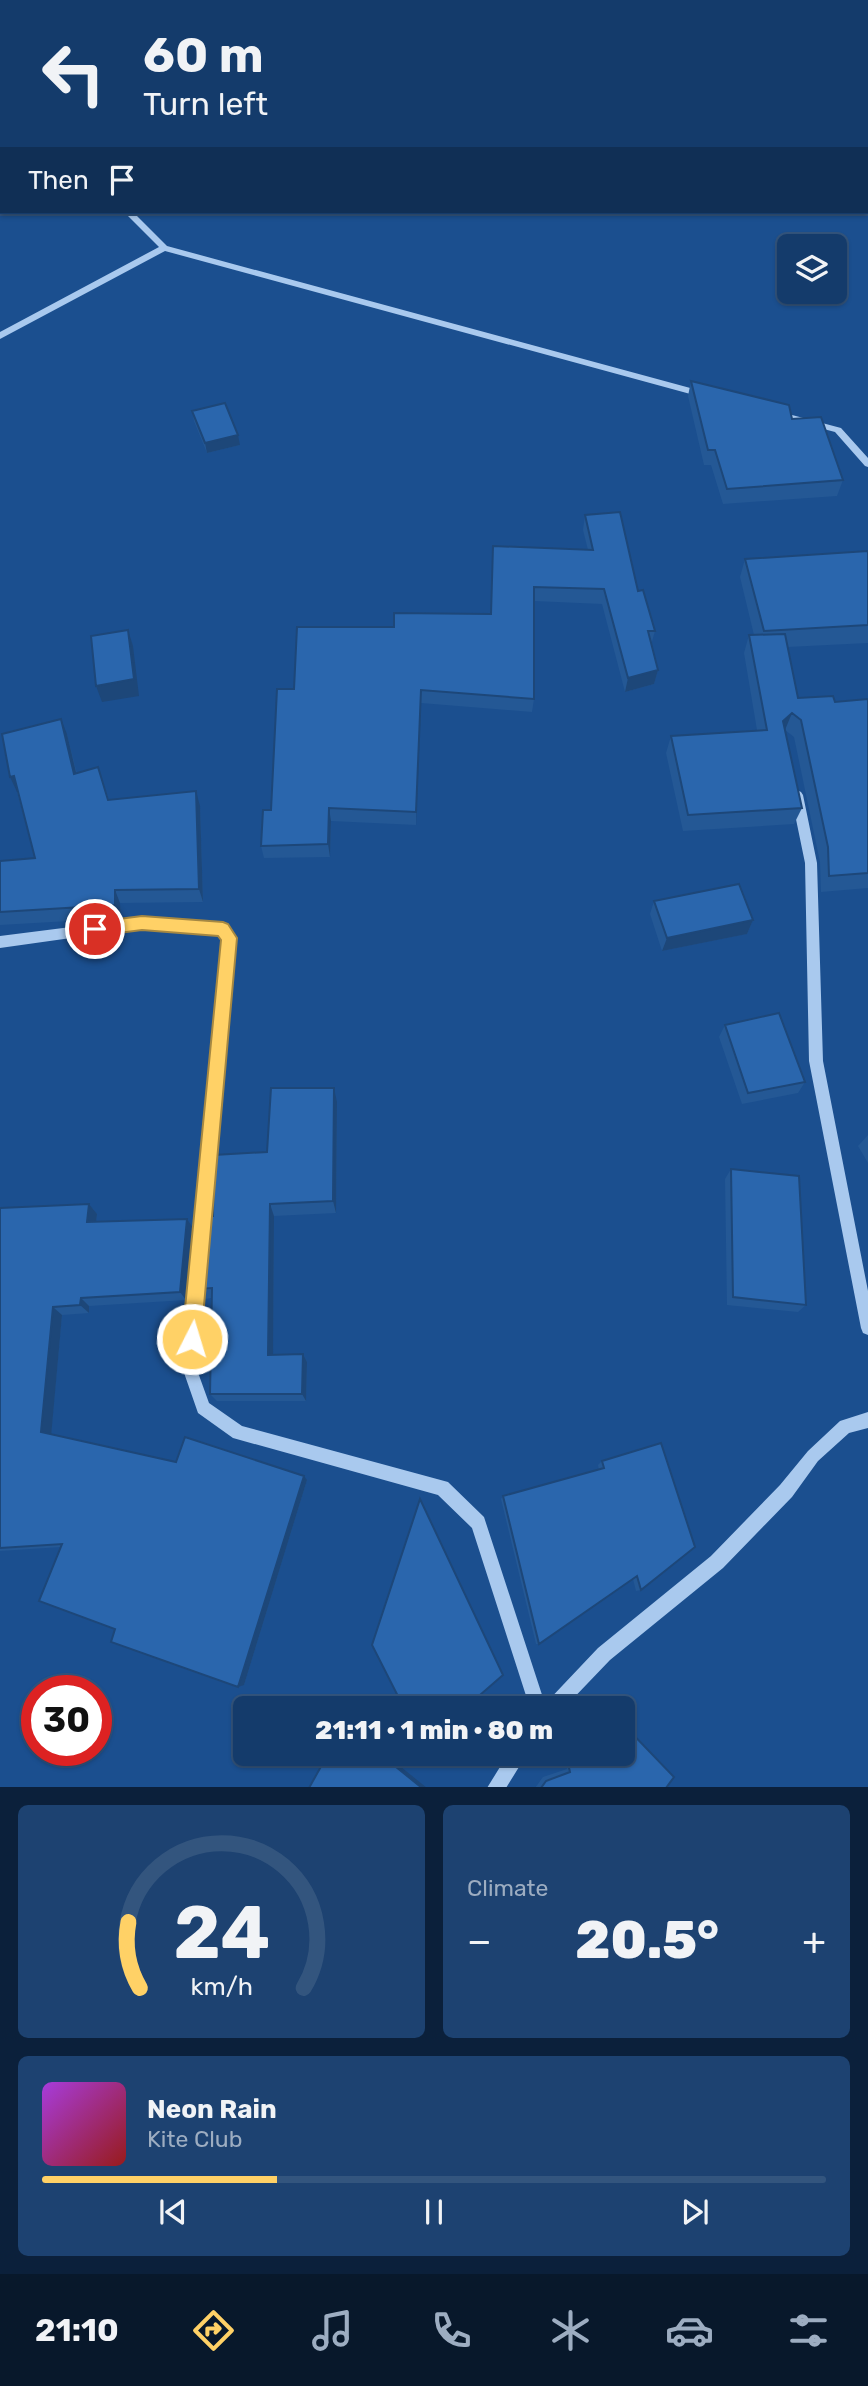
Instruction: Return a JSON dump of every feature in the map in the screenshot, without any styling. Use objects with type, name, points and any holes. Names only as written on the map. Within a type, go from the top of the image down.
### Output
[{"type":"street","points":[[130,214],[164,248],[716,397]]},
{"type":"street","points":[[0,336],[164,248]]},
{"type":"street","points":[[770,412],[838,430],[868,464]]},
{"type":"street","points":[[793,775],[811,863],[817,1061],[868,1328]]},
{"type":"street","points":[[0,942],[142,923],[223,929],[229,938],[227,964],[189,1367],[203,1408],[238,1433],[442,1488],[478,1523],[534,1696]]},
{"type":"street","points":[[564,1696],[604,1654],[717,1562],[786,1491],[813,1456],[845,1426],[868,1420]]},
{"type":"street","points":[[495,1787],[510,1766]]},
{"type":"building","points":[[691,381],[789,405],[792,419],[821,417],[843,480],[727,489],[715,450],[708,450]]},
{"type":"building","points":[[225,403],[238,435],[205,443],[192,411]]},
{"type":"building","points":[[620,512],[638,591],[643,590],[655,631],[648,631],[658,670],[628,678],[604,589],[534,587],[534,699],[421,690],[416,812],[329,808],[328,844],[261,846],[263,810],[271,810],[277,689],[294,689],[297,627],[394,627],[394,613],[491,614],[493,546],[593,550],[585,515]]},
{"type":"building","points":[[868,551],[868,625],[764,631],[745,559]]},
{"type":"building","points":[[128,630],[134,679],[96,686],[91,636]]},
{"type":"building","points":[[785,634],[798,698],[833,696],[835,702],[868,699],[868,873],[829,876],[828,847],[801,720],[792,713],[783,721],[802,808],[688,815],[671,736],[767,730],[749,635]]},
{"type":"building","points":[[61,719],[74,774],[98,767],[108,800],[196,791],[199,889],[115,890],[115,905],[0,912],[0,861],[35,858],[14,776],[10,777],[2,734]]},
{"type":"building","points":[[739,884],[753,920],[667,938],[654,901]]},
{"type":"building","points":[[779,1013],[805,1082],[748,1093],[725,1025]]},
{"type":"building","points":[[271,1088],[334,1088],[333,1201],[270,1204],[268,1355],[303,1354],[302,1394],[210,1394],[212,1288],[198,1289],[205,1216],[213,1216],[214,1155],[267,1152]]},
{"type":"building","points":[[731,1169],[799,1176],[806,1305],[733,1297]]},
{"type":"building","points":[[89,1204],[87,1222],[187,1219],[180,1292],[81,1298],[80,1305],[53,1307],[41,1432],[176,1462],[185,1437],[304,1476],[238,1687],[111,1642],[115,1629],[39,1601],[62,1544],[0,1548],[0,1208]]},
{"type":"building","points":[[661,1443],[695,1547],[641,1590],[637,1576],[539,1644],[503,1496],[604,1468],[602,1461]]},
{"type":"building","points":[[420,1499],[503,1675],[479,1696],[398,1696],[372,1645]]},
{"type":"building","points":[[635,1736],[674,1777],[667,1787],[542,1787],[546,1781],[570,1772],[569,1766],[635,1766]]},
{"type":"building","points":[[321,1766],[395,1766],[421,1787],[310,1787]]},
{"type":"route","points":[[95,929],[142,923],[223,929],[229,938],[192,1339]]}]
